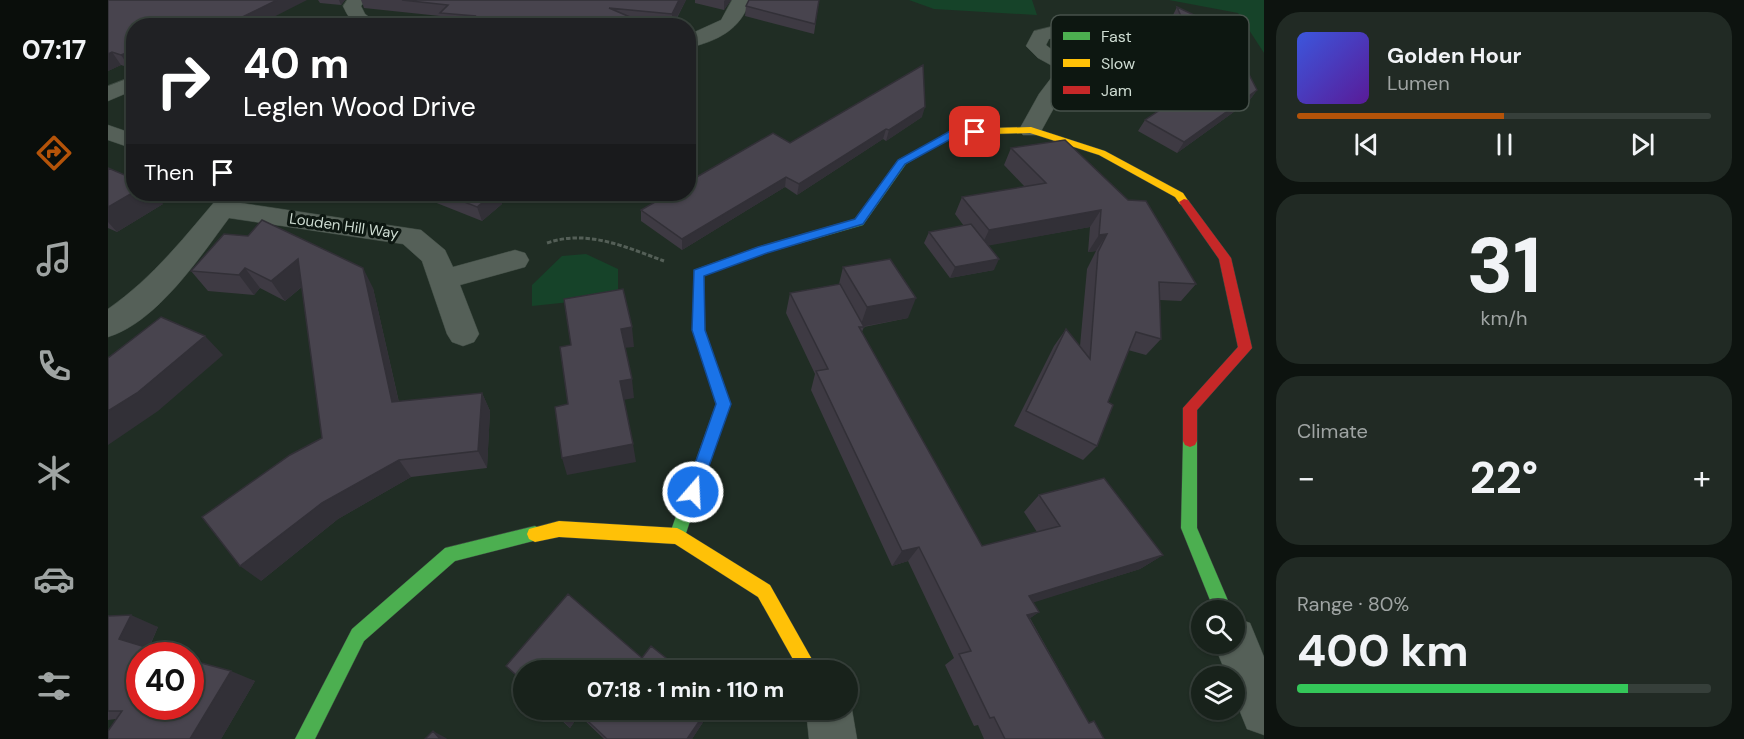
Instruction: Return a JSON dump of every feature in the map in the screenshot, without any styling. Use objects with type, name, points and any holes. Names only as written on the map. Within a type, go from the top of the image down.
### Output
[{"type":"street","points":[[357,0],[352,6],[359,18]]},
{"type":"street","points":[[696,39],[724,28],[737,16],[741,0]]},
{"type":"street","points":[[108,94],[126,86]]},
{"type":"street","points":[[1031,130],[1051,93]]},
{"type":"street","points":[[677,536],[723,404],[699,330],[698,273],[762,250],[859,222],[902,162],[956,132],[1031,130],[1102,153],[1179,195],[1225,258],[1245,348],[1190,408],[1190,528],[1219,600]]},
{"type":"street","points":[[108,132],[126,139]]},
{"type":"street","points":[[108,325],[148,296],[188,252],[228,201]]},
{"type":"street","name":"Louden Hill Way","points":[[228,201],[411,236],[435,257],[463,334]]},
{"type":"street","points":[[443,280],[515,260]]},
{"type":"street","points":[[305,739],[358,635],[451,554],[559,529],[677,536],[764,591],[803,660]]},
{"type":"street","points":[[1240,654],[1264,712]]},
{"type":"street","points":[[830,720],[833,739]]},
{"type":"path","points":[[515,260],[558,238],[606,240],[698,273]]},
{"type":"green space","points":[[909,0],[1032,0],[1037,15],[934,9]]},
{"type":"green space","points":[[1169,0],[1264,0],[1264,53],[1249,30],[1249,15]]},
{"type":"green space","points":[[586,254],[618,269],[618,297],[532,306],[532,285],[562,256]]},
{"type":"building","points":[[108,0],[277,0],[240,18],[126,18],[126,53],[108,54]]},
{"type":"building","points":[[402,0],[679,0],[672,14],[609,8],[632,18],[473,18],[475,16],[440,13],[448,5]]},
{"type":"building","points":[[749,0],[819,0],[815,24],[746,6]]},
{"type":"building","points":[[1177,7],[1194,15],[1180,15]]},
{"type":"building","points":[[923,65],[925,107],[799,184],[786,177],[682,239],[641,210],[657,201],[696,201],[696,177],[773,133],[790,143]]},
{"type":"building","points":[[1249,75],[1257,90],[1249,96]]},
{"type":"building","points":[[1158,111],[1228,111],[1184,142],[1145,120]]},
{"type":"building","points":[[1065,140],[1128,200],[1146,201],[1196,284],[1159,282],[1161,339],[1136,332],[1108,402],[1113,405],[1097,446],[1026,411],[1066,329],[1090,359],[1098,252],[1107,234],[1099,235],[1101,210],[989,230],[962,197],[1046,183],[1011,148]]},
{"type":"building","points":[[108,168],[126,176],[126,197],[108,207]]},
{"type":"building","points":[[462,201],[484,201],[477,207]]},
{"type":"building","points":[[262,220],[363,268],[392,402],[482,393],[478,451],[399,460],[322,503],[240,566],[202,517],[290,455],[322,438],[298,259],[271,281],[245,268],[239,275],[191,271],[224,234],[248,236]]},
{"type":"building","points":[[971,224],[999,259],[955,267],[929,232]]},
{"type":"building","points":[[890,259],[916,298],[867,307],[843,267]]},
{"type":"building","points":[[840,284],[864,327],[859,327],[982,546],[1060,526],[1039,495],[1104,478],[1163,555],[1029,596],[1039,612],[1027,615],[1089,723],[1094,721],[1104,739],[1005,739],[994,717],[990,718],[959,654],[971,651],[919,547],[902,551],[816,371],[828,369],[790,293]]},
{"type":"building","points":[[623,289],[632,327],[621,329],[632,379],[620,381],[633,444],[562,458],[555,407],[568,404],[560,347],[571,345],[564,299]]},
{"type":"building","points":[[161,317],[205,336],[137,393],[108,411],[108,358]]},
{"type":"building","points":[[568,594],[642,658],[651,646],[668,660],[513,660],[513,672],[506,666]]},
{"type":"building","points":[[131,615],[119,639],[129,642],[126,642],[126,720],[201,720],[190,739],[108,739],[108,731],[122,711],[108,711],[108,616]]},
{"type":"building","points":[[204,664],[231,671],[204,716]]},
{"type":"building","points":[[587,720],[700,720],[687,739],[607,739]]},
{"type":"building","points":[[433,731],[440,739],[425,739]]},
{"type":"traffic: fast","points":[[677,536],[723,404],[699,330],[698,273],[762,250],[859,222],[902,162],[927,148]]},
{"type":"traffic: fast","points":[[1190,441],[1189,528],[1219,600]]},
{"type":"traffic: fast","points":[[305,739],[358,635],[451,554],[535,534]]},
{"type":"traffic: slow","points":[[927,148],[956,132],[1031,130],[1102,153],[1179,195],[1184,202]]},
{"type":"traffic: slow","points":[[535,534],[559,529],[677,536],[764,591],[803,660]]},
{"type":"traffic: jam","points":[[1184,202],[1225,258],[1245,348],[1190,408],[1190,441]]},
{"type":"route","points":[[693,492],[723,404],[699,330],[698,273],[762,250],[859,222],[902,162],[956,132],[975,132]]}]
